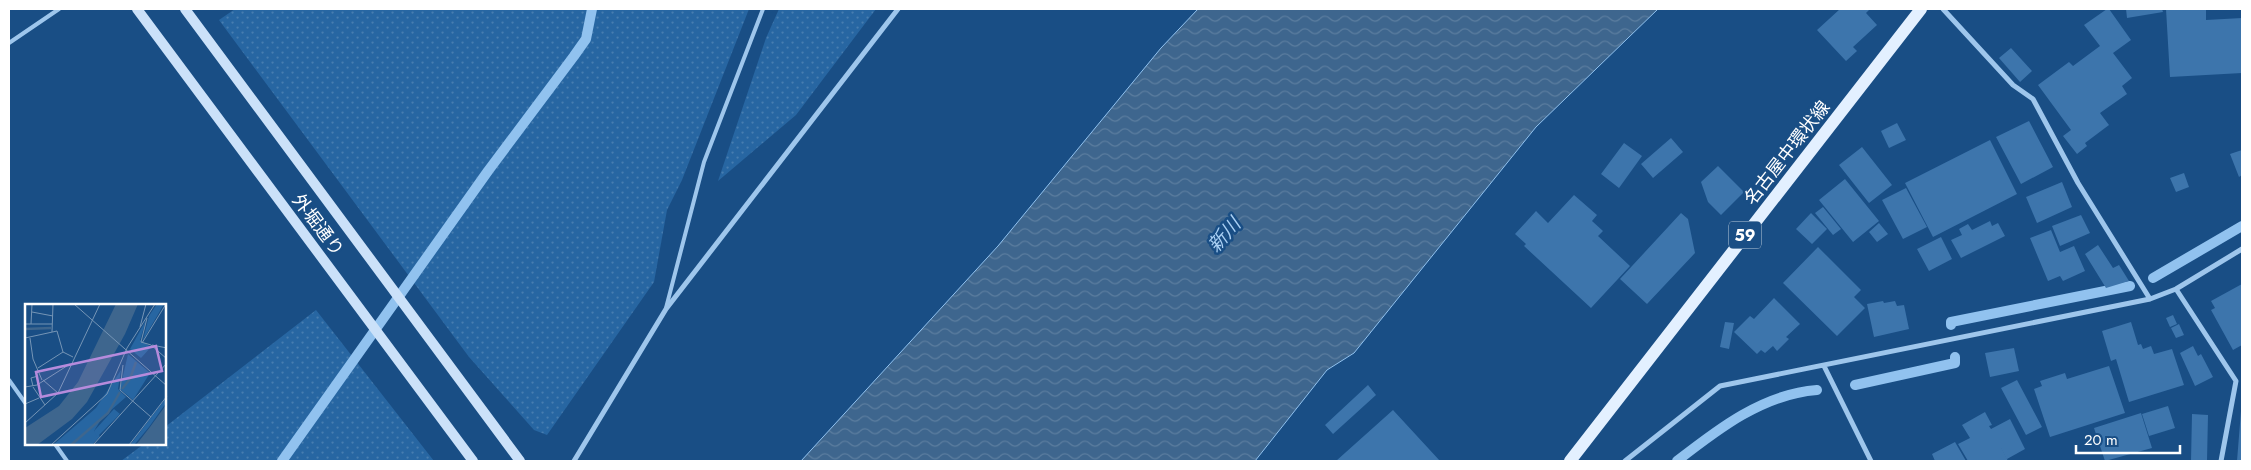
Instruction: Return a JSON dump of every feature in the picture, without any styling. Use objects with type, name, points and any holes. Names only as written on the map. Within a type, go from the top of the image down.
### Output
[{"type":"main road","name":"外堀通り","points":[[137,9],[473,461]]},
{"type":"main road","name":"外堀通り","points":[[185,9],[520,461]]},
{"type":"main road","name":"名古屋中環状線","points":[[1570,461],[1920,9]]},
{"type":"street","points":[[574,461],[666,309],[898,9]]},
{"type":"street","points":[[1943,9],[2013,85],[2032,99],[2078,183],[2150,299]]},
{"type":"street","points":[[1625,461],[1720,386],[2150,299],[2176,289],[2242,249]]},
{"type":"street","points":[[2176,289],[2239,381],[2222,461]]},
{"type":"street","points":[[1824,366],[1871,461]]},
{"type":"lane","points":[[9,43],[59,9]]},
{"type":"lane","points":[[666,309],[704,162],[763,9]]},
{"type":"lane","points":[[9,380],[25,403]]},
{"type":"lane","points":[[56,445],[67,461]]},
{"type":"shaded area","points":[[235,9],[749,9],[682,180],[667,210],[654,282],[547,435],[534,430],[469,357],[219,20]]},
{"type":"shaded area","points":[[779,9],[876,9],[796,115],[718,181],[766,38]]},
{"type":"shaded area","points":[[316,310],[434,461],[121,461],[143,445],[166,445],[166,426]]},
{"type":"water","name":"新川","points":[[1198,9],[1658,9],[1536,127],[1354,353],[1327,370],[1255,461],[801,461],[998,246],[1161,48]]},
{"type":"building","points":[[1840,9],[1870,9],[1866,13],[1877,25],[1853,47],[1857,51],[1846,61],[1817,30]]},
{"type":"building","points":[[2109,9],[2131,40],[2113,53],[2132,78],[2122,86],[2127,94],[2100,113],[2109,125],[2085,143],[2087,146],[2077,154],[2063,136],[2071,130],[2038,85],[2069,62],[2073,66],[2100,46],[2084,25]]},
{"type":"building","points":[[2126,9],[2162,9],[2163,12],[2127,18]]},
{"type":"building","points":[[2166,9],[2206,9],[2206,20],[2242,18],[2242,73],[2170,77]]},
{"type":"building","points":[[2011,48],[2032,71],[2020,82],[1999,58]]},
{"type":"building","points":[[2029,121],[2053,167],[2021,184],[1996,137]]},
{"type":"building","points":[[1897,123],[1906,140],[1889,148],[1881,131]]},
{"type":"building","points":[[1671,138],[1683,152],[1653,178],[1641,164]]},
{"type":"building","points":[[1990,140],[2017,194],[1933,237],[1905,183]]},
{"type":"building","points":[[1624,143],[1642,156],[1619,188],[1601,174]]},
{"type":"building","points":[[1862,147],[1892,185],[1869,203],[1839,165]]},
{"type":"building","points":[[2242,150],[2242,175],[2239,177],[2230,154]]},
{"type":"building","points":[[1718,166],[1744,192],[1721,215],[1708,202],[1701,182]]},
{"type":"building","points":[[2184,173],[2189,187],[2176,192],[2170,178]]},
{"type":"building","points":[[1845,179],[1879,221],[1853,242],[1819,200]]},
{"type":"building","points":[[2062,182],[2072,207],[2037,223],[2026,197]]},
{"type":"building","points":[[1906,188],[1927,227],[1903,239],[1882,200]]},
{"type":"building","points":[[1574,195],[1597,215],[1592,221],[1603,231],[1598,236],[1630,266],[1591,308],[1524,246],[1526,244],[1515,234],[1536,211],[1548,223]]},
{"type":"building","points":[[1823,207],[1841,229],[1833,235],[1815,213]]},
{"type":"building","points":[[1681,213],[1688,219],[1695,253],[1647,304],[1620,279]]},
{"type":"building","points":[[1811,213],[1827,229],[1812,244],[1796,229]]},
{"type":"building","points":[[2081,215],[2090,233],[2060,246],[2052,226]]},
{"type":"building","points":[[1990,221],[1992,226],[1998,223],[2005,236],[1961,258],[1951,240],[1962,235],[1959,229],[1968,224],[1972,230]]},
{"type":"building","points":[[1879,223],[1888,234],[1877,242],[1869,232]]},
{"type":"building","points":[[2051,230],[2060,252],[2074,246],[2085,271],[2063,281],[2060,276],[2048,281],[2030,238]]},
{"type":"building","points":[[1941,237],[1952,259],[1929,271],[1917,249]]},
{"type":"building","points":[[2098,245],[2113,268],[2119,265],[2129,281],[2106,288],[2085,254]]},
{"type":"building","points":[[1818,247],[1861,290],[1854,297],[1865,308],[1837,336],[1783,283]]},
{"type":"building","points":[[2242,284],[2242,345],[2233,350],[2211,310],[2215,308],[2211,301]]},
{"type":"building","points":[[1774,298],[1800,324],[1786,337],[1789,339],[1777,351],[1773,346],[1765,353],[1761,350],[1757,354],[1734,332],[1750,316],[1754,319]]},
{"type":"building","points":[[1883,301],[1884,303],[1895,301],[1897,306],[1904,305],[1909,329],[1874,337],[1867,304]]},
{"type":"building","points":[[2173,315],[2177,324],[2170,327],[2166,318]]},
{"type":"building","points":[[1725,322],[1734,323],[1729,349],[1720,347]]},
{"type":"building","points":[[2131,322],[2138,345],[2141,344],[2143,349],[2151,346],[2154,354],[2172,349],[2184,385],[2129,402],[2116,359],[2111,361],[2102,331]]},
{"type":"building","points":[[2179,324],[2184,335],[2176,338],[2171,328]]},
{"type":"building","points":[[2193,346],[2198,356],[2201,354],[2213,377],[2195,386],[2180,353]]},
{"type":"building","points":[[2014,348],[2019,371],[1990,377],[1985,353]]},
{"type":"building","points":[[2109,366],[2125,413],[2050,437],[2034,389],[2042,386],[2040,381],[2065,373],[2067,379]]},
{"type":"building","points":[[2017,380],[2042,427],[2026,435],[2001,388]]},
{"type":"building","points":[[1368,385],[1376,395],[1333,434],[1325,425]]},
{"type":"building","points":[[2168,406],[2175,428],[2149,436],[2142,414]]},
{"type":"building","points":[[1393,410],[1440,461],[1336,461]]},
{"type":"building","points":[[2241,411],[2242,461],[2237,461]]},
{"type":"building","points":[[1985,412],[1992,425],[1989,426],[1991,429],[2010,419],[2025,449],[2007,459],[1994,434],[2008,461],[1968,461],[1958,444],[1970,438],[1962,425]]},
{"type":"building","points":[[2141,413],[2152,448],[2105,461],[2094,428]]},
{"type":"building","points":[[2192,414],[2208,415],[2207,461],[2191,461]]},
{"type":"building","points":[[1955,442],[1966,461],[1935,461],[1932,454]]},
{"type":"waterway","points":[[282,461],[488,171],[586,39],[592,9]]},
{"type":"waterway","points":[[2153,278],[2242,226]]},
{"type":"waterway","points":[[1951,325],[1951,322],[2130,286]]},
{"type":"waterway","points":[[1855,385],[1955,363],[1955,357]]},
{"type":"waterway","points":[[1677,461],[1742,415],[1778,398],[1817,390]]}]
